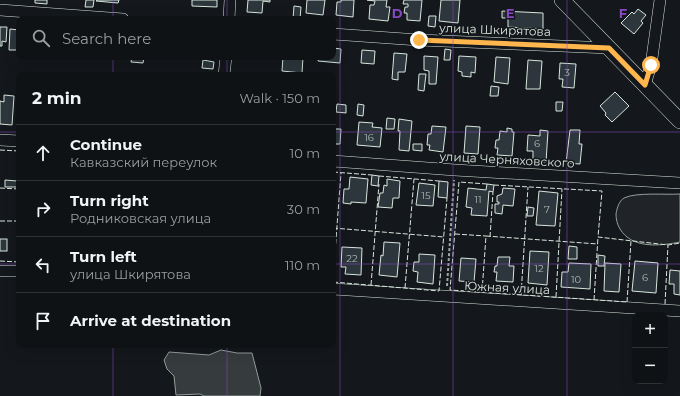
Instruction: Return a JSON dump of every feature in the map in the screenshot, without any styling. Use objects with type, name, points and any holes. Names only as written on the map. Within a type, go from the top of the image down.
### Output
[{"type":"main road","points":[[562,0],[680,121]]},
{"type":"street","points":[[229,16],[230,0]]},
{"type":"street","points":[[645,85],[651,65],[660,0]]},
{"type":"street","points":[[0,10],[82,16]]},
{"type":"street","name":"улица Шкирятова","points":[[336,34],[419,40],[609,48]]},
{"type":"street","points":[[224,72],[226,60]]},
{"type":"street","points":[[0,140],[16,141]]},
{"type":"street","name":"улица Черняховского","points":[[336,161],[455,170],[680,183]]},
{"type":"street","points":[[0,271],[16,271]]},
{"type":"street","name":"Южная улица","points":[[336,289],[680,311]]},
{"type":"path","points":[[446,297],[455,170]]},
{"type":"shaded area","points":[[643,194],[680,194],[680,242],[655,245],[639,243],[625,235],[620,229],[616,214],[622,199],[629,196]]},
{"type":"shaded area","points":[[221,350],[237,353],[252,353],[261,388],[260,396],[204,396],[200,394],[176,395],[174,376],[167,369],[164,360],[169,352],[209,355]]},
{"type":"building","points":[[35,0],[47,0],[47,4],[35,3]]},
{"type":"building","points":[[86,0],[94,0],[93,7],[85,7]]},
{"type":"building","points":[[119,0],[118,3],[96,1]]},
{"type":"building","points":[[192,0],[217,0],[217,7],[192,6]]},
{"type":"building","points":[[248,0],[270,0],[270,2],[263,1],[262,13],[247,12]]},
{"type":"building","points":[[307,0],[325,0],[323,15],[306,13]]},
{"type":"building","points":[[341,0],[354,0],[353,17],[336,15],[337,2],[341,2]]},
{"type":"building","points":[[367,0],[387,0],[386,7],[390,7],[388,21],[369,19],[370,5],[374,5],[375,1]]},
{"type":"building","points":[[404,0],[422,0],[420,21],[407,20],[407,13],[404,13],[405,7],[408,7],[408,4],[403,4]]},
{"type":"building","points":[[441,0],[460,0],[458,23],[439,21]]},
{"type":"building","points":[[294,6],[301,7],[300,16],[293,16]]},
{"type":"building","points":[[638,9],[646,15],[641,21],[643,23],[634,34],[621,23],[632,12],[634,14]]},
{"type":"building","points":[[502,11],[543,13],[543,29],[508,27],[508,18],[502,18]]},
{"type":"building","points":[[429,16],[436,16],[435,27],[428,26]]},
{"type":"building","points":[[0,27],[7,27],[6,42],[2,41],[2,46],[0,46]]},
{"type":"building","points":[[10,29],[16,30],[16,50],[9,50]]},
{"type":"building","points":[[336,48],[341,49],[340,63],[318,61],[336,60]]},
{"type":"building","points":[[445,49],[451,50],[450,60],[444,60]]},
{"type":"building","points":[[362,50],[375,51],[374,64],[361,63]]},
{"type":"building","points":[[394,53],[407,54],[405,72],[398,72],[398,80],[392,79]]},
{"type":"building","points":[[424,56],[438,57],[436,84],[429,84],[429,71],[424,70]]},
{"type":"building","points":[[459,56],[476,57],[475,73],[471,72],[471,77],[462,76],[462,72],[458,71]]},
{"type":"building","points":[[496,57],[510,58],[508,84],[494,82]]},
{"type":"building","points":[[131,60],[144,60],[143,63],[131,62]]},
{"type":"building","points":[[203,60],[214,62],[213,69],[202,68]]},
{"type":"building","points":[[283,60],[303,60],[302,72],[282,71]]},
{"type":"building","points":[[528,60],[542,61],[540,89],[526,89]]},
{"type":"building","points":[[560,63],[576,64],[574,88],[562,87],[563,79],[559,79]]},
{"type":"building","points":[[419,74],[426,74],[424,91],[418,90]]},
{"type":"building","points":[[491,86],[499,87],[498,96],[490,96]]},
{"type":"building","points":[[615,92],[629,106],[612,122],[605,115],[606,113],[600,106]]},
{"type":"building","points":[[4,95],[14,96],[12,125],[0,124],[0,101],[4,102]]},
{"type":"building","points":[[556,102],[563,102],[562,111],[556,111]]},
{"type":"building","points":[[337,104],[346,105],[346,113],[336,112]]},
{"type":"building","points":[[358,104],[364,105],[363,116],[357,115]]},
{"type":"building","points":[[387,118],[395,119],[394,129],[386,129]]},
{"type":"building","points":[[399,119],[412,121],[409,151],[399,150]]},
{"type":"building","points":[[359,122],[373,123],[372,127],[382,128],[380,147],[357,145]]},
{"type":"building","points":[[432,126],[446,127],[443,152],[429,150],[430,145],[427,145],[428,134],[431,134]]},
{"type":"building","points":[[466,126],[480,127],[478,154],[464,153]]},
{"type":"building","points":[[507,128],[512,129],[512,132],[514,132],[512,156],[497,155],[498,148],[495,148],[496,140],[499,140],[500,131],[507,132]]},
{"type":"building","points":[[336,129],[341,129],[340,144],[336,144]]},
{"type":"building","points":[[540,130],[548,131],[546,162],[533,161],[533,151],[527,151],[528,135],[540,136]]},
{"type":"building","points":[[570,130],[580,130],[579,144],[582,144],[580,164],[566,163]]},
{"type":"building","points":[[413,144],[422,144],[422,151],[413,150]]},
{"type":"building","points":[[372,175],[379,176],[378,186],[371,185]]},
{"type":"building","points":[[350,177],[368,179],[366,203],[343,203],[344,189],[349,189]]},
{"type":"building","points":[[387,179],[400,181],[399,198],[393,198],[392,208],[378,207],[380,193],[383,193],[384,185],[387,186]]},
{"type":"building","points":[[5,180],[16,181],[16,187],[5,187]]},
{"type":"building","points":[[439,181],[448,182],[447,198],[438,197]]},
{"type":"building","points":[[419,183],[435,185],[433,206],[416,205]]},
{"type":"building","points":[[487,184],[494,185],[493,192],[489,191],[487,216],[471,215],[472,208],[466,207],[468,188],[486,190]]},
{"type":"building","points":[[503,188],[515,189],[513,206],[503,205],[502,214],[495,213],[495,204],[499,204],[499,202],[497,202],[497,196],[502,194]]},
{"type":"building","points":[[539,191],[558,193],[555,226],[536,225]]},
{"type":"building","points":[[528,207],[534,208],[533,216],[527,216]]},
{"type":"building","points":[[0,239],[7,239],[7,251],[0,251]]},
{"type":"building","points":[[384,242],[400,243],[397,277],[379,275]]},
{"type":"building","points":[[569,246],[577,247],[577,259],[568,259]]},
{"type":"building","points":[[342,247],[362,248],[361,275],[345,274],[346,267],[341,267]]},
{"type":"building","points":[[530,251],[549,252],[547,285],[528,283]]},
{"type":"building","points":[[419,254],[435,255],[433,284],[417,282],[418,272],[413,271],[414,262],[419,262]]},
{"type":"building","points":[[598,255],[605,256],[604,266],[598,266]]},
{"type":"building","points":[[498,257],[510,257],[509,266],[514,266],[513,282],[496,281],[497,272],[494,272],[495,266],[497,266]]},
{"type":"building","points":[[461,258],[476,259],[474,282],[459,281]]},
{"type":"building","points":[[635,261],[658,263],[656,293],[632,291]]},
{"type":"building","points":[[569,263],[591,264],[590,289],[561,287],[562,272],[568,272]]},
{"type":"building","points":[[605,263],[621,264],[619,292],[604,291]]},
{"type":"building","points":[[670,270],[680,271],[680,295],[674,294],[674,284],[669,284]]},
{"type":"fence","points":[[0,150],[16,151]]},
{"type":"fence","points":[[336,172],[372,175]]},
{"type":"fence","points":[[336,239],[341,173]]},
{"type":"fence","points":[[379,176],[439,181]]},
{"type":"fence","points":[[405,288],[414,179]]},
{"type":"fence","points":[[487,184],[459,182],[450,290],[627,302]]},
{"type":"fence","points":[[371,285],[379,184]]},
{"type":"fence","points":[[494,185],[602,191],[598,237],[668,245],[680,243]]},
{"type":"fence","points":[[521,295],[528,187]]},
{"type":"fence","points":[[0,188],[16,189]]},
{"type":"fence","points":[[556,297],[562,189]]},
{"type":"fence","points":[[490,237],[493,192]]},
{"type":"fence","points":[[336,282],[439,291],[447,198]]},
{"type":"fence","points":[[0,221],[16,221]]},
{"type":"fence","points":[[336,228],[444,237]]},
{"type":"fence","points":[[455,234],[486,236]]},
{"type":"fence","points":[[482,292],[486,236],[598,244]]},
{"type":"fence","points":[[594,300],[598,237]]},
{"type":"fence","points":[[627,302],[631,241]]},
{"type":"fence","points":[[665,304],[668,245]]},
{"type":"fence","points":[[0,261],[16,262]]},
{"type":"route","points":[[419,40],[609,48],[645,85],[651,65]]}]
